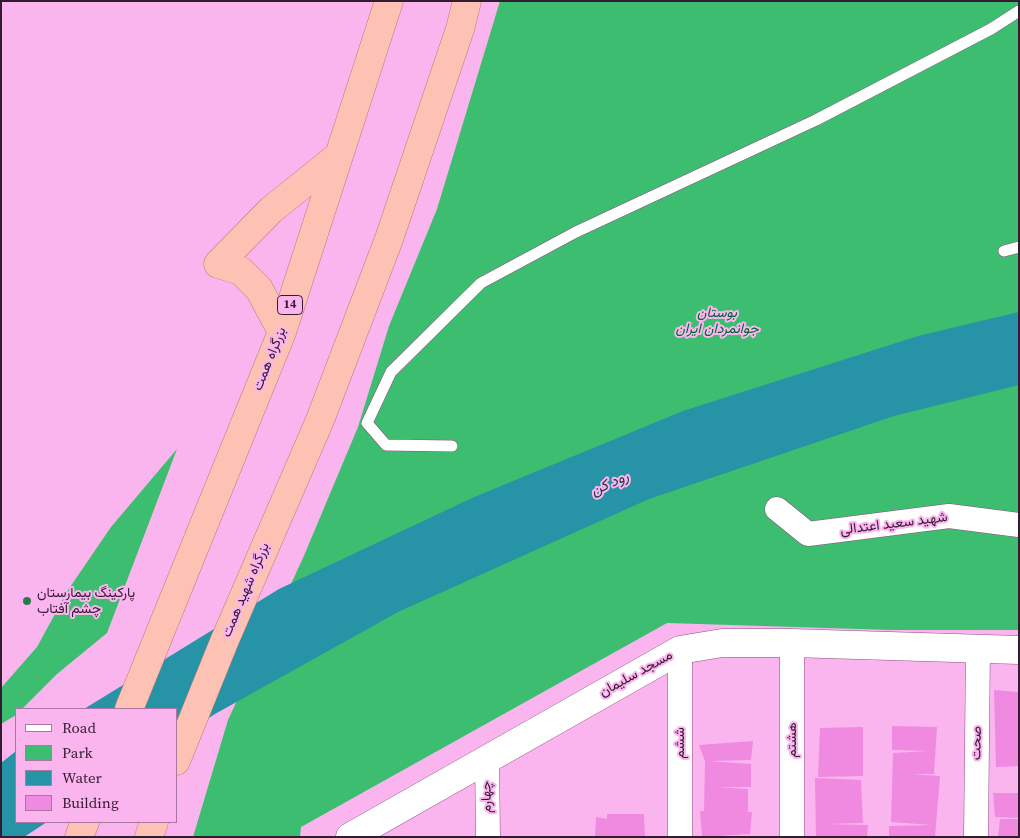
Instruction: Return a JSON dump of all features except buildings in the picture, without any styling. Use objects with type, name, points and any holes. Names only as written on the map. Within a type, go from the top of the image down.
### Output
[{"type":"highway","name":"بزرگراه همت","points":[[129,708],[282,332],[389,1]]},
{"type":"highway","name":"بزرگراه شهید همت","points":[[178,756],[224,642],[320,420],[389,239],[460,29],[467,1]]},
{"type":"highway","points":[[282,332],[259,289],[241,271],[218,264],[272,210],[337,157]]},
{"type":"highway","points":[[79,837],[85,823]]},
{"type":"highway","points":[[149,837],[154,823]]},
{"type":"street","name":"شهید سعید اعتدالی","points":[[777,509],[808,534],[949,516],[1019,525]]},
{"type":"street","name":"مسجد سلیمان","points":[[350,837],[680,650],[722,643],[792,643],[1019,650]]},
{"type":"street","name":"هشتم","points":[[792,643],[792,837]]},
{"type":"street","name":"صحت","points":[[976,837],[978,649]]},
{"type":"street","name":"ششم","points":[[680,650],[680,837]]},
{"type":"street","name":"چهارم","points":[[487,758],[488,837]]},
{"type":"lane","points":[[452,446],[386,445],[367,423],[391,372],[481,283],[576,232],[816,120],[991,29],[1019,11]]},
{"type":"lane","points":[[1004,251],[1019,247]]},
{"type":"green space","name":"بوستان جوانمردان ایران","points":[[500,1],[1019,1],[1019,630],[891,630],[667,623],[301,827],[300,837],[193,837],[228,720],[303,558],[358,427],[389,326],[437,209]]},
{"type":"green space","points":[[177,449],[107,633],[57,674],[23,708],[15,708],[15,716],[1,724],[1,688],[37,647],[68,590],[111,527]]},
{"type":"water","name":"رود کن","points":[[1019,312],[1019,385],[894,416],[649,499],[398,612],[215,714],[178,738],[178,708],[86,708],[279,589],[472,498],[683,411],[918,336]]},
{"type":"water","points":[[15,752],[15,823],[45,823],[24,837],[1,837],[1,763]]},
{"type":"place","name":"پاركينگ بيمارستان چشم آفتاب","points":[[27,601]]}]
